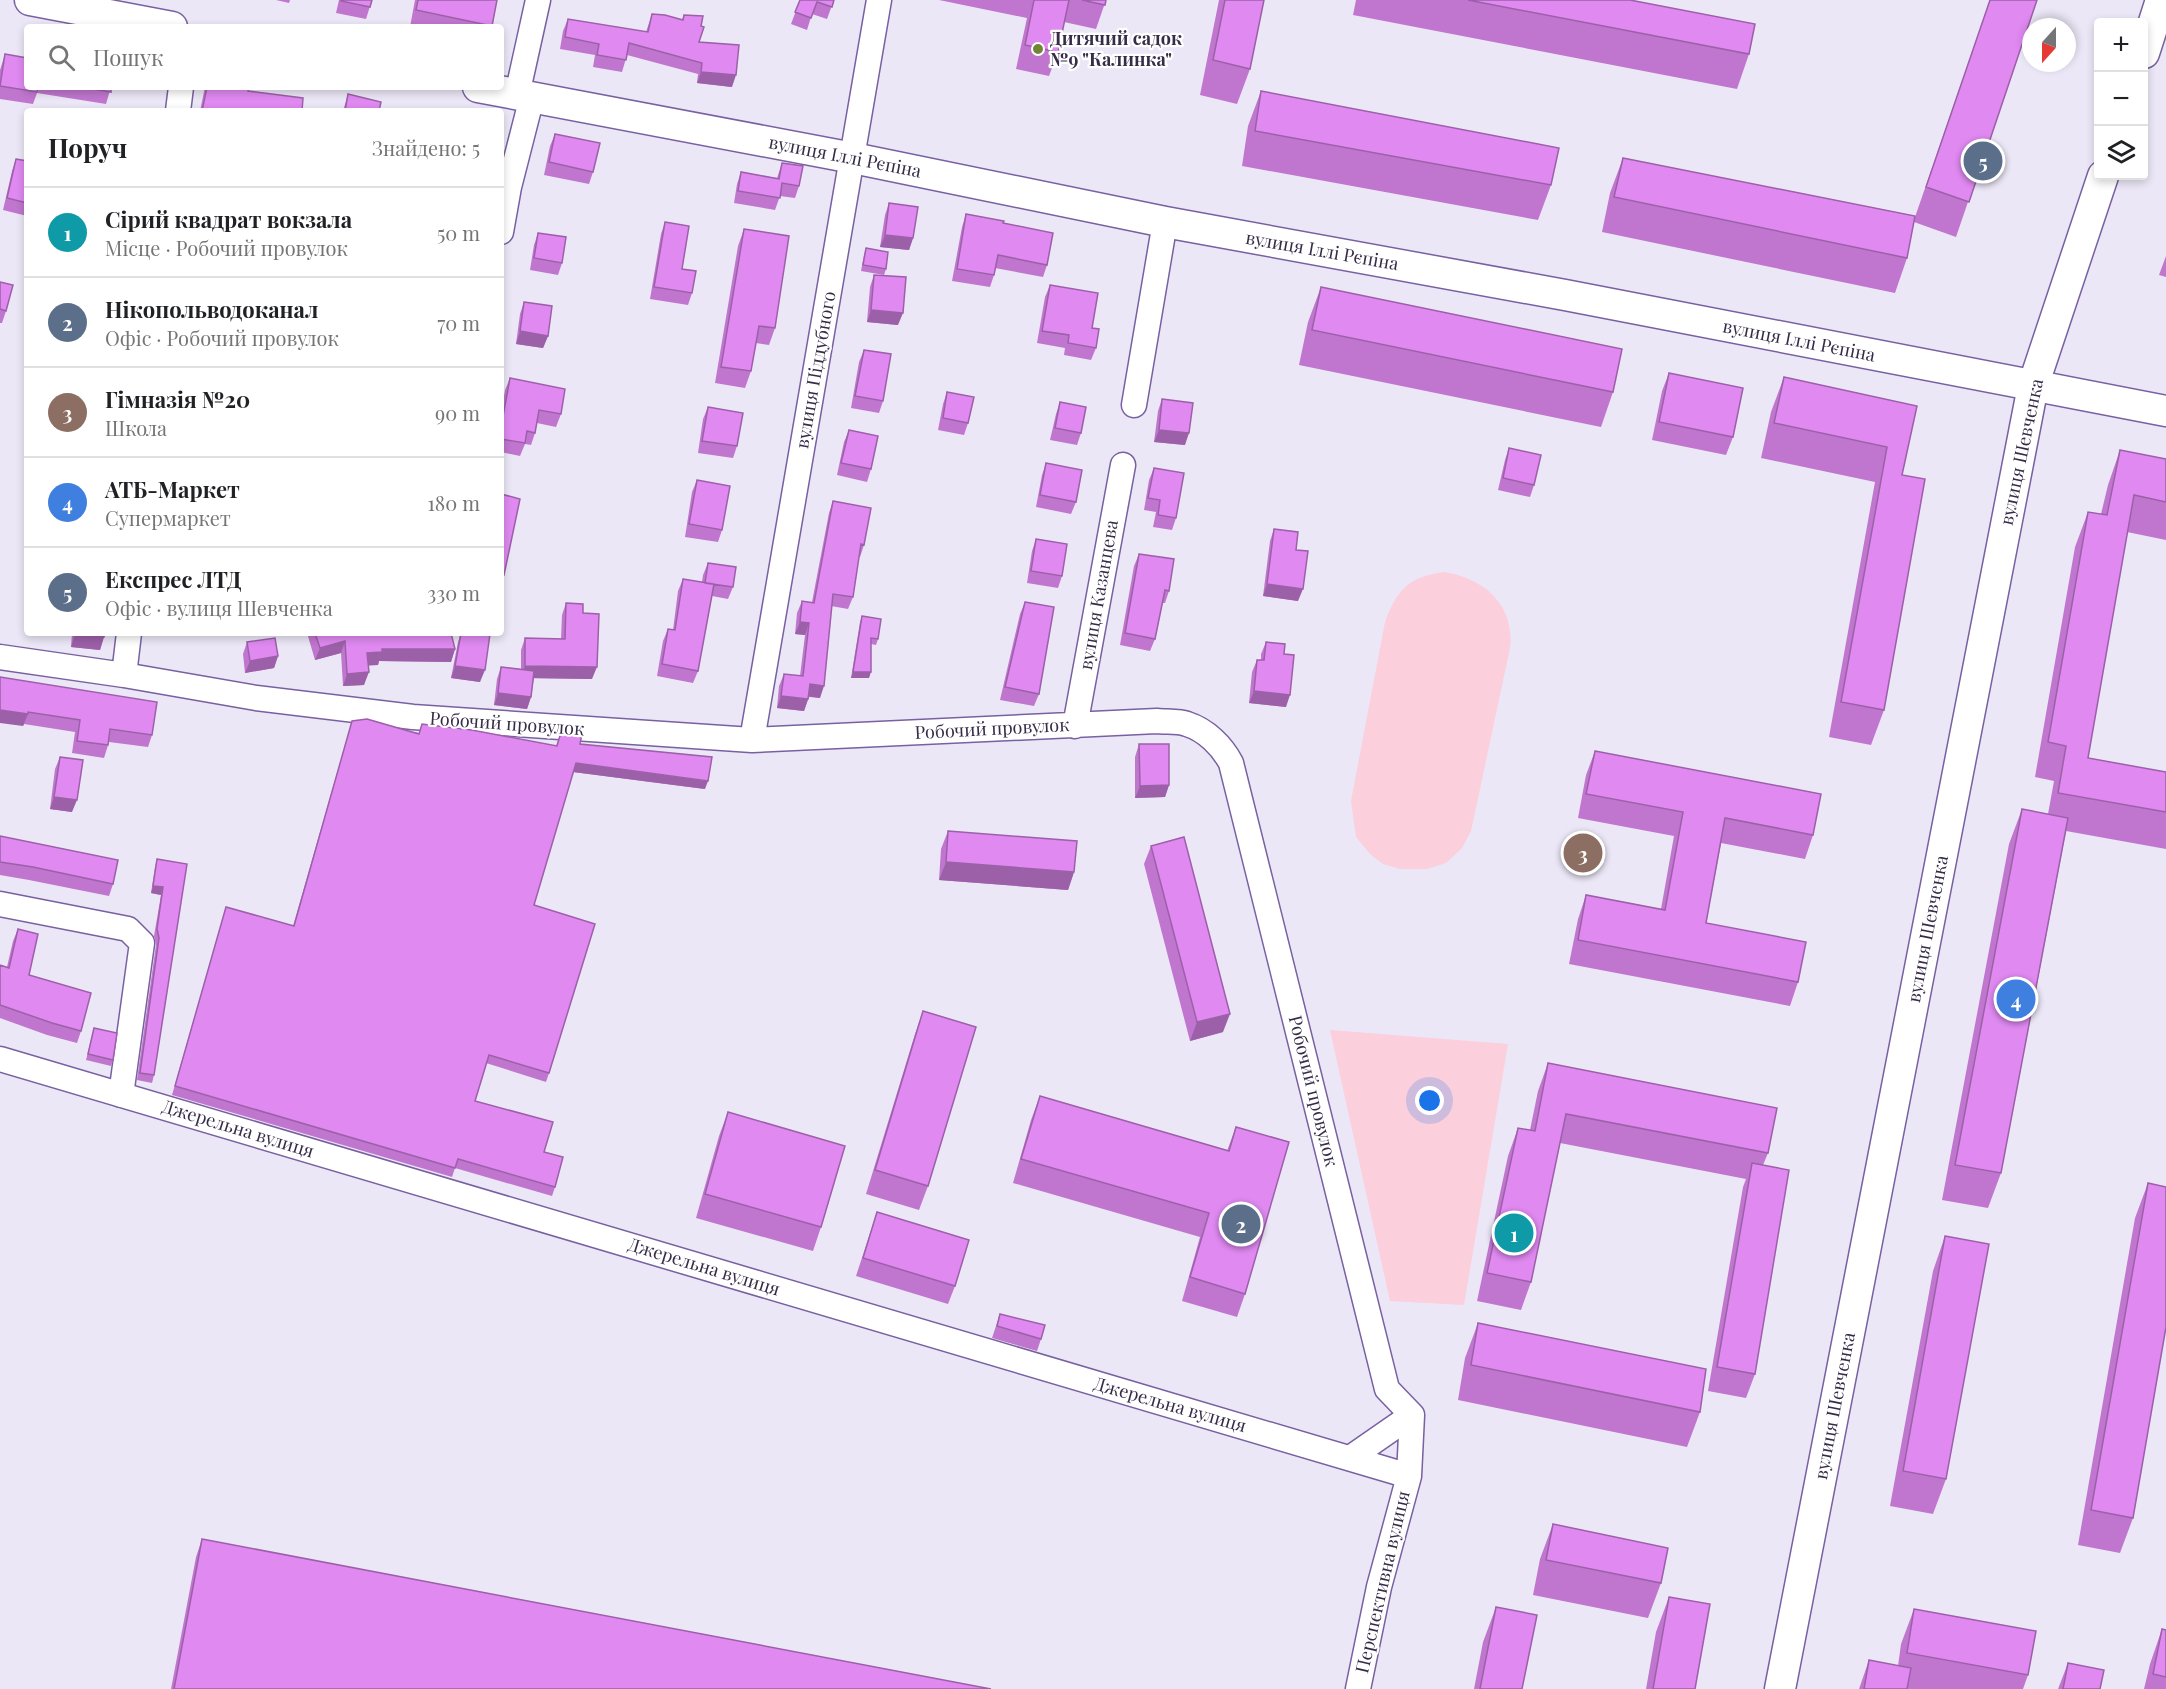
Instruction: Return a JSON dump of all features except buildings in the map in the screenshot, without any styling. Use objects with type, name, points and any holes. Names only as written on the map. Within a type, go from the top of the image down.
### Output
[{"type":"street","points":[[30,0],[156,24]]},
{"type":"street","points":[[504,215],[538,0]]},
{"type":"street","name":"вулиця Піддубного","points":[[752,741],[879,0]]},
{"type":"street","points":[[2148,40],[2161,0]]},
{"type":"street","points":[[178,108],[181,90]]},
{"type":"street","name":"вулиця Іллі Рєпіна","points":[[493,90],[853,158],[1165,222],[1553,292],[2166,411]]},
{"type":"street","name":"вулиця Шевченка","points":[[1780,1689],[2033,386],[2102,180]]},
{"type":"street","points":[[1134,405],[1165,222]]},
{"type":"street","name":"вулиця Казанцева","points":[[1075,726],[1123,465]]},
{"type":"street","points":[[124,675],[129,636]]},
{"type":"street","name":"Робочий провулок","points":[[0,657],[124,675],[256,698],[413,717],[752,741],[1157,721],[1186,723],[1206,734],[1224,749],[1231,763],[1387,1389],[1412,1415]]},
{"type":"street","points":[[0,904],[128,929],[142,943],[121,1095]]},
{"type":"street","name":"Джерельна вулиця","points":[[0,1059],[1409,1476]]},
{"type":"street","points":[[1350,1458],[1412,1415]]},
{"type":"street","points":[[1409,1476],[1412,1415]]},
{"type":"street","name":"Перспективна вулиця","points":[[1358,1689],[1379,1587],[1409,1476]]},
{"type":"shaded area","points":[[1444,572],[1472,580],[1494,596],[1507,619],[1510,648],[1471,831],[1462,848],[1446,863],[1427,869],[1400,869],[1383,864],[1370,854],[1356,837],[1351,801],[1385,622],[1394,601],[1406,587],[1421,577]]},
{"type":"shaded area","points":[[1330,1030],[1508,1044],[1464,1305],[1390,1301]]},
{"type":"place","name":"Дитячий садок №9 \"Калинка\"","points":[[1038,49]]},
{"type":"place","name":"Експрес ЛТД","points":[[1983,161]]},
{"type":"place","name":"Гімназія №20","points":[[1583,853]]},
{"type":"place","name":"АТБ-Маркет","points":[[2016,999]]},
{"type":"place","name":"Нікопольводоканал","points":[[1241,1224]]},
{"type":"place","name":"Сірий квадрат вокзала","points":[[1514,1233]]}]
